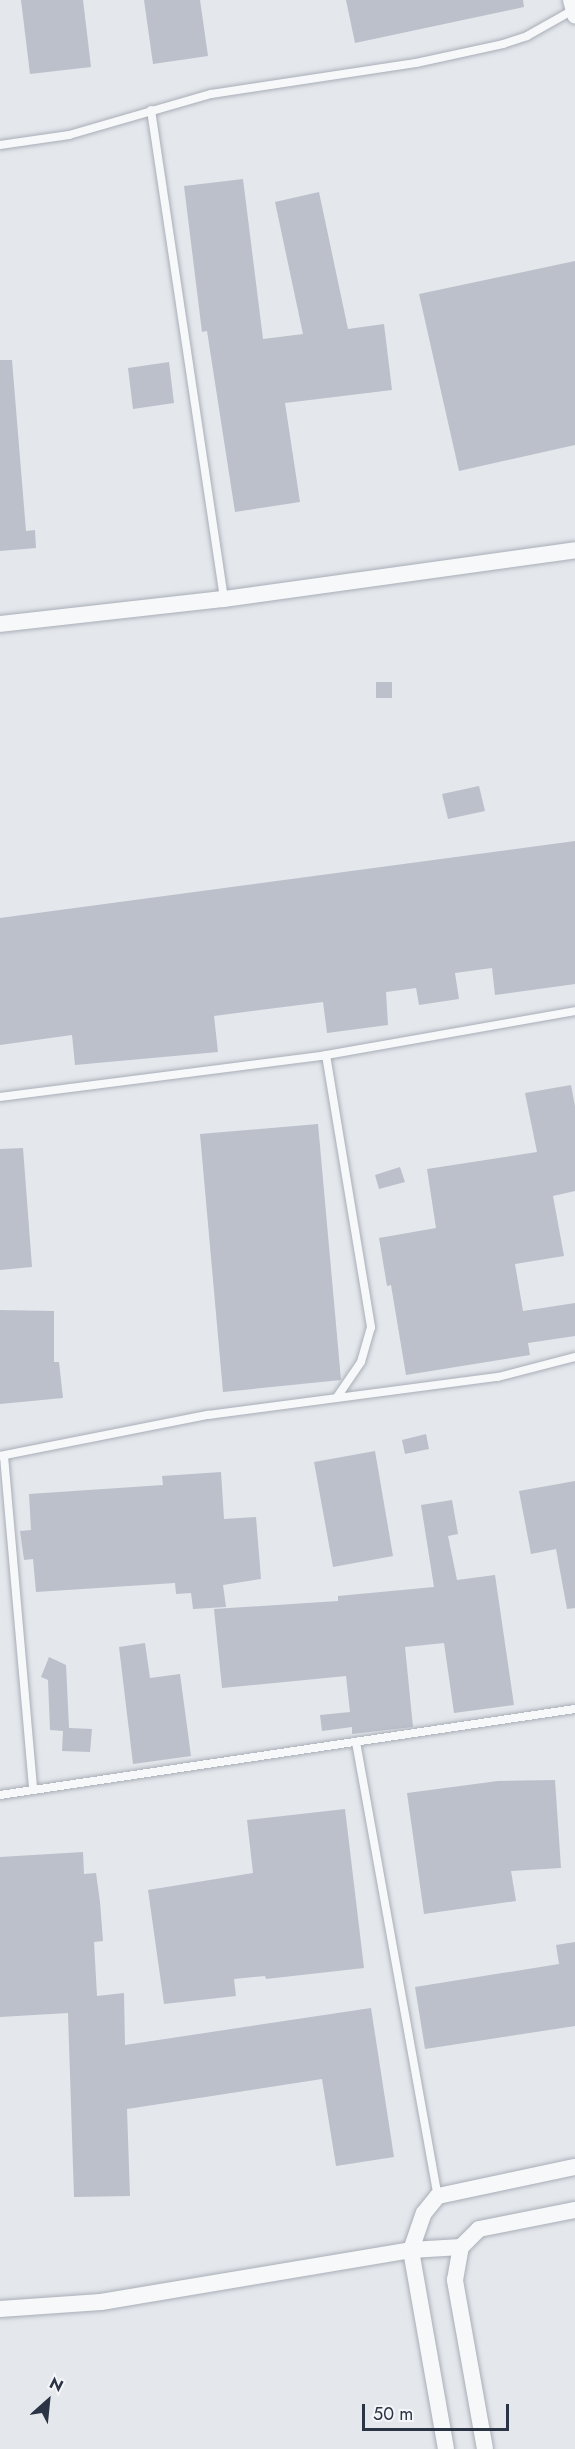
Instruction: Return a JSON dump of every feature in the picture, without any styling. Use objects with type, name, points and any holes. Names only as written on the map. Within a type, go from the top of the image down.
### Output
[{"type":"street","points":[[0,624],[224,599],[575,550]]},
{"type":"street","points":[[446,2449],[411,2250],[424,2213],[438,2196],[575,2167]]},
{"type":"street","points":[[485,2449],[455,2280],[461,2247],[479,2229],[575,2210]]},
{"type":"street","points":[[0,2309],[101,2302],[411,2250],[461,2247]]},
{"type":"lane","points":[[0,146],[69,135],[211,94],[416,63],[503,44],[527,36],[573,8]]},
{"type":"lane","points":[[151,110],[224,599]]},
{"type":"lane","points":[[0,1097],[326,1055],[575,1011]]},
{"type":"lane","points":[[326,1055],[371,1327],[361,1362],[337,1397]]},
{"type":"lane","points":[[33,1790],[2,1456],[208,1415],[498,1377],[575,1357]]},
{"type":"lane","points":[[0,1795],[575,1709]]},
{"type":"lane","points":[[356,1742],[438,2196]]},
{"type":"building","points":[[21,0],[83,0],[91,67],[30,74]]},
{"type":"building","points":[[144,0],[200,0],[208,56],[153,64]]},
{"type":"building","points":[[346,0],[523,0],[524,7],[355,43]]},
{"type":"building","points":[[243,179],[263,339],[303,334],[275,202],[319,192],[348,329],[384,324],[392,390],[285,403],[300,502],[235,512],[207,331],[202,332],[184,186]]},
{"type":"building","points":[[575,261],[575,445],[459,471],[419,294]]},
{"type":"building","points":[[0,360],[12,360],[26,531],[35,530],[36,548],[0,551]]},
{"type":"building","points":[[169,362],[174,403],[133,409],[128,368]]},
{"type":"building","points":[[376,682],[392,682],[392,698],[376,698]]},
{"type":"building","points":[[479,786],[485,811],[448,819],[442,794]]},
{"type":"building","points":[[575,841],[575,984],[495,995],[492,968],[455,973],[459,999],[419,1005],[416,988],[386,992],[388,1025],[327,1033],[323,1002],[214,1016],[218,1052],[75,1065],[72,1035],[0,1045],[0,918]]},
{"type":"building","points":[[571,1085],[575,1106],[575,1191],[553,1196],[564,1256],[515,1264],[523,1311],[575,1303],[575,1336],[528,1343],[530,1355],[406,1375],[391,1285],[387,1286],[379,1238],[436,1228],[427,1169],[537,1152],[525,1093]]},
{"type":"building","points":[[318,1124],[341,1380],[223,1392],[200,1134]]},
{"type":"building","points":[[23,1148],[32,1267],[0,1270],[0,1149]]},
{"type":"building","points":[[400,1167],[405,1182],[379,1189],[375,1175]]},
{"type":"building","points":[[0,1310],[54,1311],[54,1362],[59,1362],[63,1398],[0,1404]]},
{"type":"building","points":[[426,1434],[429,1449],[405,1454],[402,1440]]},
{"type":"building","points":[[375,1451],[393,1556],[333,1567],[314,1462]]},
{"type":"building","points":[[221,1472],[224,1519],[256,1517],[261,1579],[223,1585],[226,1607],[193,1609],[191,1593],[176,1594],[175,1583],[36,1592],[33,1559],[24,1560],[20,1531],[31,1530],[29,1494],[163,1485],[162,1476]]},
{"type":"building","points":[[575,1481],[575,1608],[567,1609],[556,1549],[531,1554],[519,1491]]},
{"type":"building","points":[[452,1500],[458,1534],[448,1536],[457,1580],[495,1575],[514,1705],[454,1713],[444,1643],[405,1647],[413,1727],[352,1734],[352,1727],[322,1731],[320,1715],[350,1712],[346,1676],[222,1688],[214,1609],[338,1601],[338,1596],[434,1587],[421,1505]]},
{"type":"building","points":[[145,1643],[150,1678],[180,1674],[191,1756],[133,1764],[119,1647]]},
{"type":"building","points":[[49,1657],[66,1665],[69,1728],[92,1729],[90,1752],[62,1751],[63,1731],[50,1730],[48,1680],[41,1677]]},
{"type":"building","points":[[555,1780],[561,1868],[511,1871],[516,1901],[424,1914],[407,1793],[498,1781]]},
{"type":"building","points":[[345,1809],[364,1968],[266,1979],[265,1976],[234,1979],[236,1996],[164,2004],[148,1890],[253,1873],[247,1820]]},
{"type":"building","points":[[83,1852],[84,1874],[96,1873],[100,1902],[103,1941],[94,1942],[97,1996],[124,1993],[125,2045],[371,2008],[394,2157],[336,2166],[322,2079],[127,2109],[130,2196],[74,2197],[68,2013],[0,2017],[0,1857]]},
{"type":"building","points":[[575,1942],[575,2026],[425,2049],[415,1987],[559,1964],[556,1945]]}]
